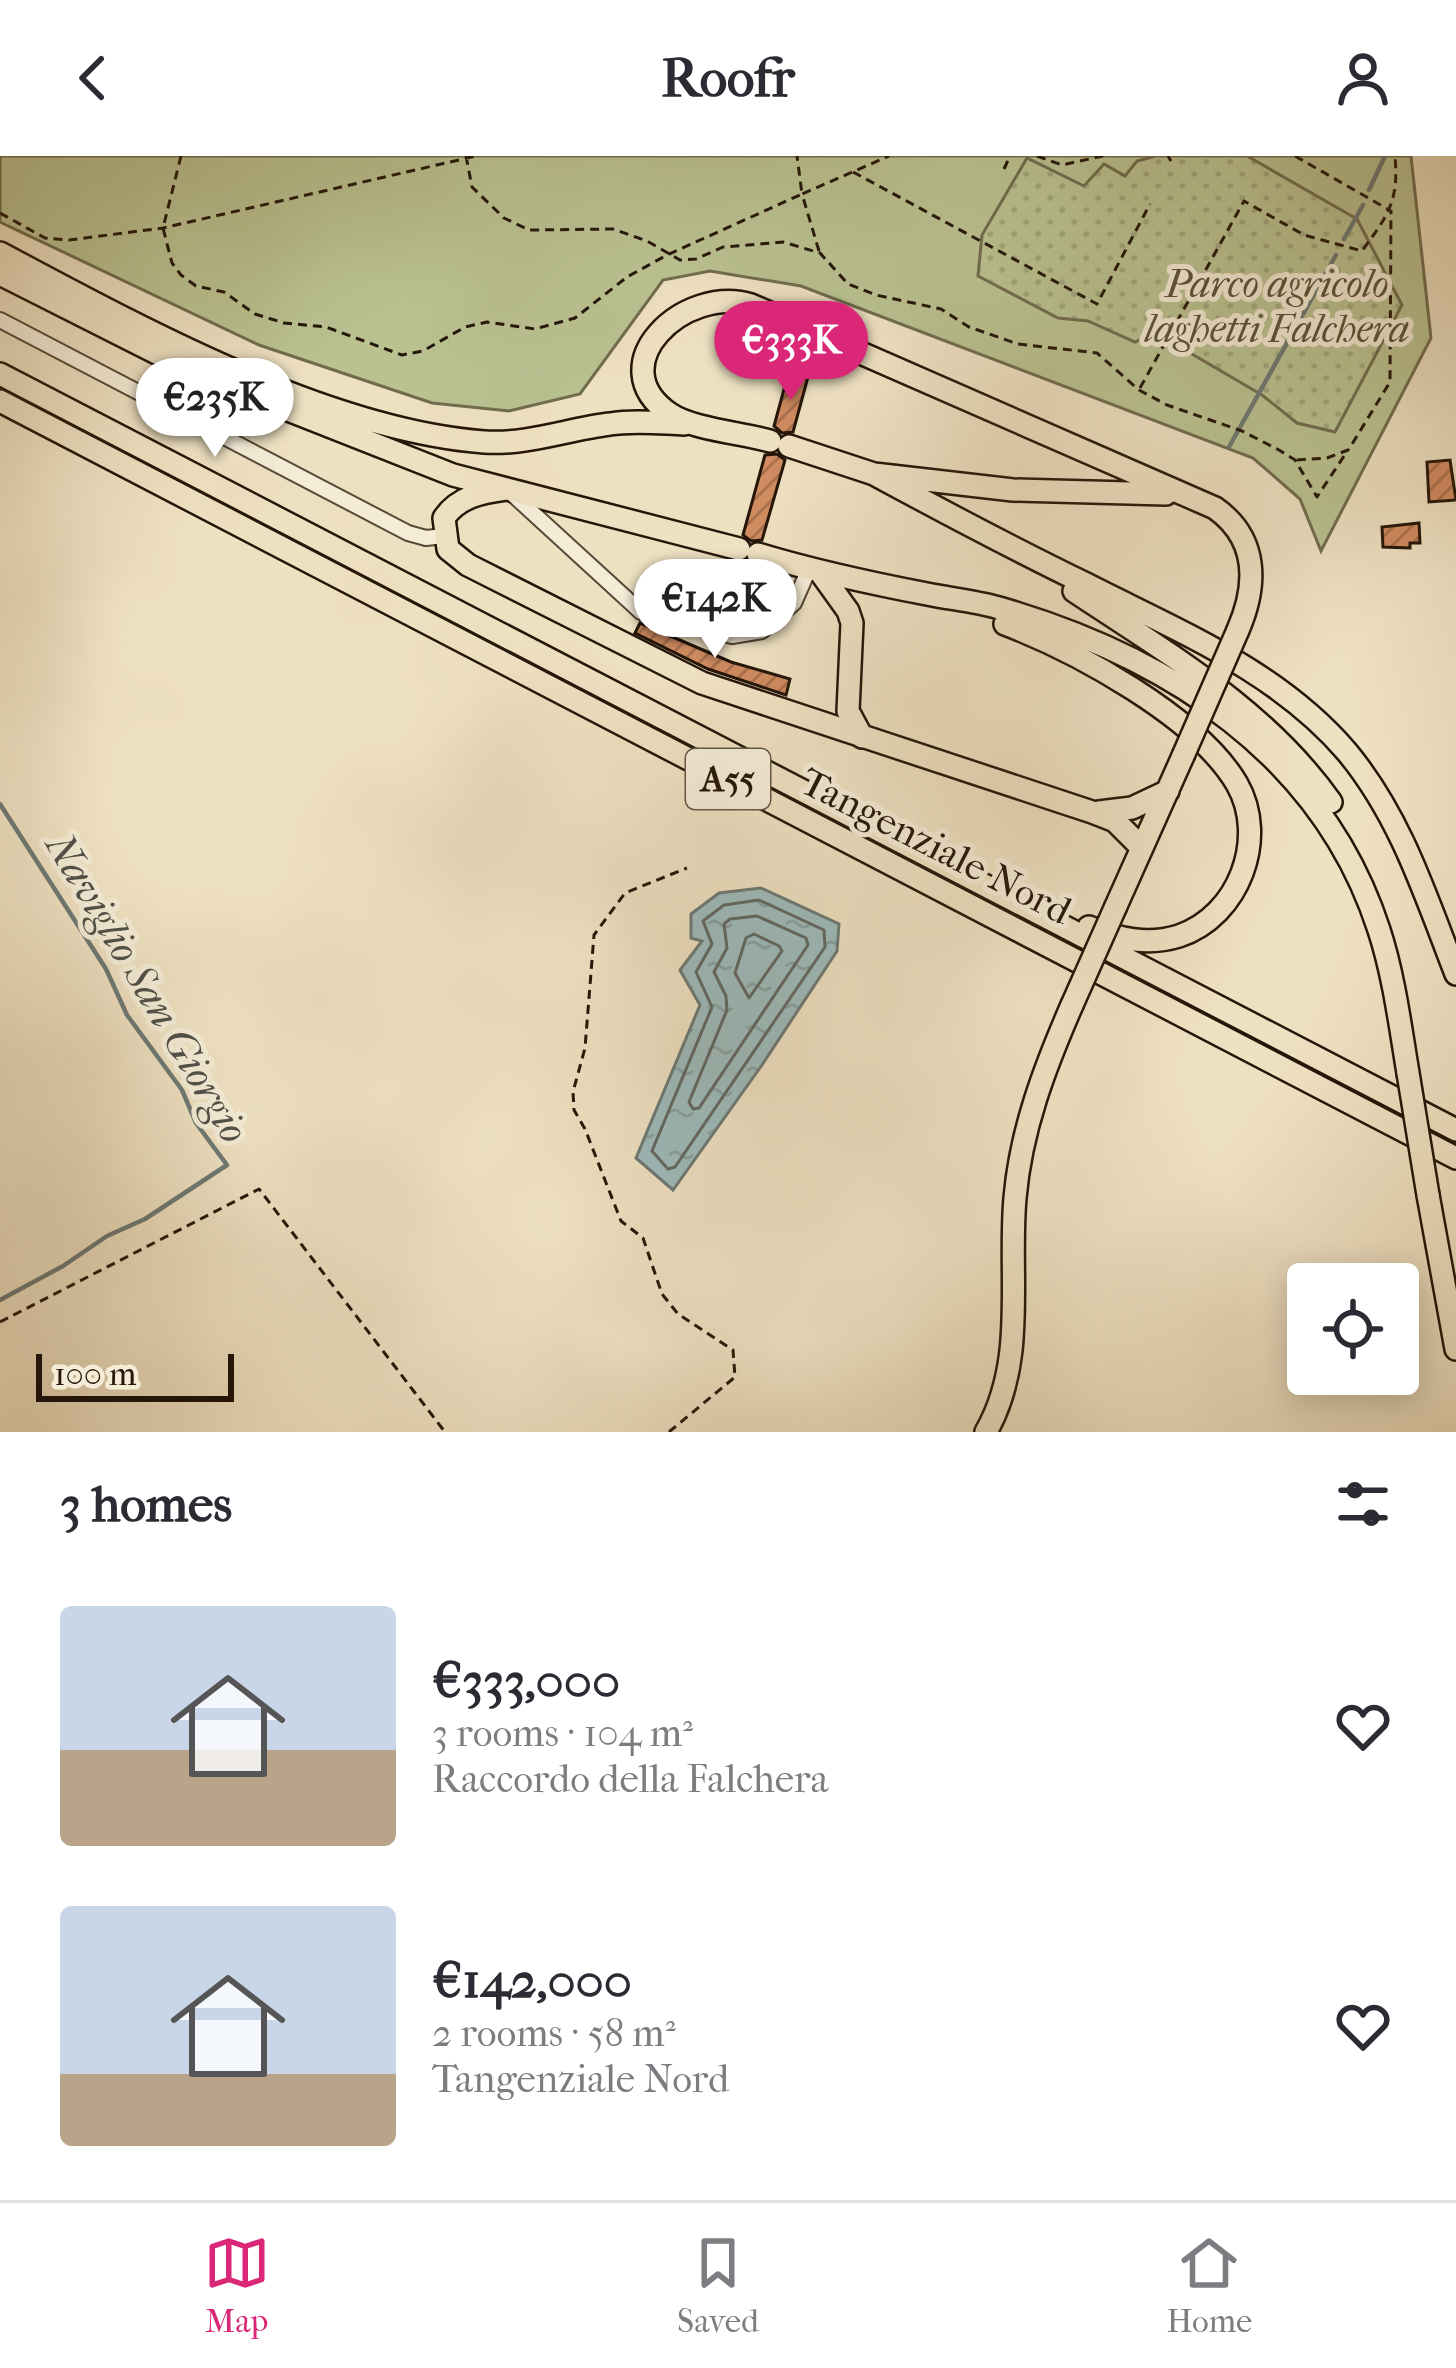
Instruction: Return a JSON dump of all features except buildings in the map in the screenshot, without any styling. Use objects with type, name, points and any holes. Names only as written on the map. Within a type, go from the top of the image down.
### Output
[{"type":"highway","points":[[0,253],[166,338],[274,385],[394,428],[490,442],[610,424],[702,425]]},
{"type":"highway","points":[[0,274],[202,376],[453,475],[814,571],[994,606],[1161,672],[1222,711],[1277,760],[1324,816],[1367,899],[1387,956],[1415,1077],[1456,1349]]},
{"type":"highway","points":[[986,1432],[1006,1387],[1012,1353],[1013,1219],[1023,1144],[1039,1084],[1072,1004],[1168,791],[1183,756],[1238,630],[1252,586],[1249,554],[1229,518],[1208,504],[751,305],[729,300],[700,304],[677,316],[650,344],[643,363],[646,385],[659,406],[676,418],[779,443],[874,474],[1218,650],[1277,688],[1310,714],[1346,752],[1392,818],[1456,974]]},
{"type":"highway","name":"Tangenziale Nord","points":[[0,374],[1456,1130]]},
{"type":"highway","name":"Tangenziale Nord","points":[[0,401],[1456,1157]]},
{"type":"highway","points":[[874,474],[1013,490],[1188,497]]},
{"type":"highway","points":[[506,489],[486,491],[454,505],[444,518],[448,549],[459,560],[702,683],[1092,812],[1115,821],[1142,848]]},
{"type":"highway","points":[[1004,544],[1225,692],[1308,771],[1352,834],[1387,910],[1403,970],[1415,1077]]},
{"type":"highway","points":[[814,571],[853,623],[848,711],[862,737]]},
{"type":"highway","points":[[950,598],[1060,648],[1154,704],[1208,748],[1239,787],[1247,808],[1250,830],[1244,868],[1226,902],[1197,928],[1163,939],[1124,939],[1023,908]]},
{"type":"highway","points":[[804,718],[830,700],[851,667]]},
{"type":"highway","points":[[1092,812],[1132,808],[1168,791]]},
{"type":"highway","points":[[1092,812],[1119,838],[1132,870]]},
{"type":"highway","points":[[1436,1199],[1456,1275]]},
{"type":"street","points":[[0,320],[408,533],[444,536]]},
{"type":"street","points":[[506,489],[641,612],[732,636],[753,635],[794,603],[814,571]]},
{"type":"path","points":[[181,156],[163,228],[172,263],[196,286],[224,292],[269,319],[326,327],[402,355],[423,351],[465,327],[487,322],[536,329],[575,318],[627,277],[667,255],[889,156]]},
{"type":"path","points":[[0,213],[44,238],[69,240],[163,228],[476,156]]},
{"type":"path","points":[[796,156],[820,253],[848,284],[941,309],[969,327],[1018,344],[1097,353],[1139,389],[1167,405],[1242,430],[1295,460],[1317,497],[1390,382],[1395,156]]},
{"type":"path","points":[[1004,169],[1010,156]]},
{"type":"path","points":[[1037,156],[1062,165],[1103,156]]},
{"type":"path","points":[[1294,156],[1391,211]]},
{"type":"path","points":[[467,157],[472,188],[504,218],[529,230],[613,229],[680,260],[696,259],[723,247],[783,242],[820,253]]},
{"type":"path","points":[[853,172],[1097,304],[1150,203]]},
{"type":"path","points":[[1139,389],[1244,201],[1304,235],[1362,250],[1391,211]]},
{"type":"path","points":[[1295,460],[1327,458],[1348,450]]},
{"type":"path","points":[[669,1432],[735,1377],[733,1350],[678,1314],[662,1294],[643,1238],[621,1221],[613,1204],[574,1111],[573,1092],[585,1048],[594,935],[625,893],[687,868]]},
{"type":"path","points":[[0,1322],[259,1189],[445,1432]]},
{"type":"green space","name":"Parco agricolo laghetti Falchera","points":[[0,156],[1411,156],[1431,338],[1321,551],[1300,499],[1253,458],[801,286],[710,271],[663,280],[580,394],[509,411],[432,403],[259,345],[0,222]]},
{"type":"green space","points":[[1156,156],[1247,156],[1357,219],[1402,305],[1335,432],[1297,423],[1262,395],[1156,333],[1135,342],[1088,321],[1058,318],[978,276],[982,235],[1027,158],[1084,186],[1104,164],[1125,176],[1137,161]]},
{"type":"water","points":[[761,888],[839,924],[837,951],[673,1190],[636,1158],[700,1005],[680,970],[702,941],[691,938],[691,914],[719,893]]},
{"type":"waterway","points":[[1369,190],[1385,156]]},
{"type":"waterway","points":[[1344,239],[1363,205]]},
{"type":"waterway","points":[[1229,447],[1336,255]]},
{"type":"waterway","name":"Naviglio San Giorgio","points":[[0,804],[106,969],[127,1015],[182,1090],[196,1123],[227,1165],[145,1219],[107,1236],[0,1300]]}]
